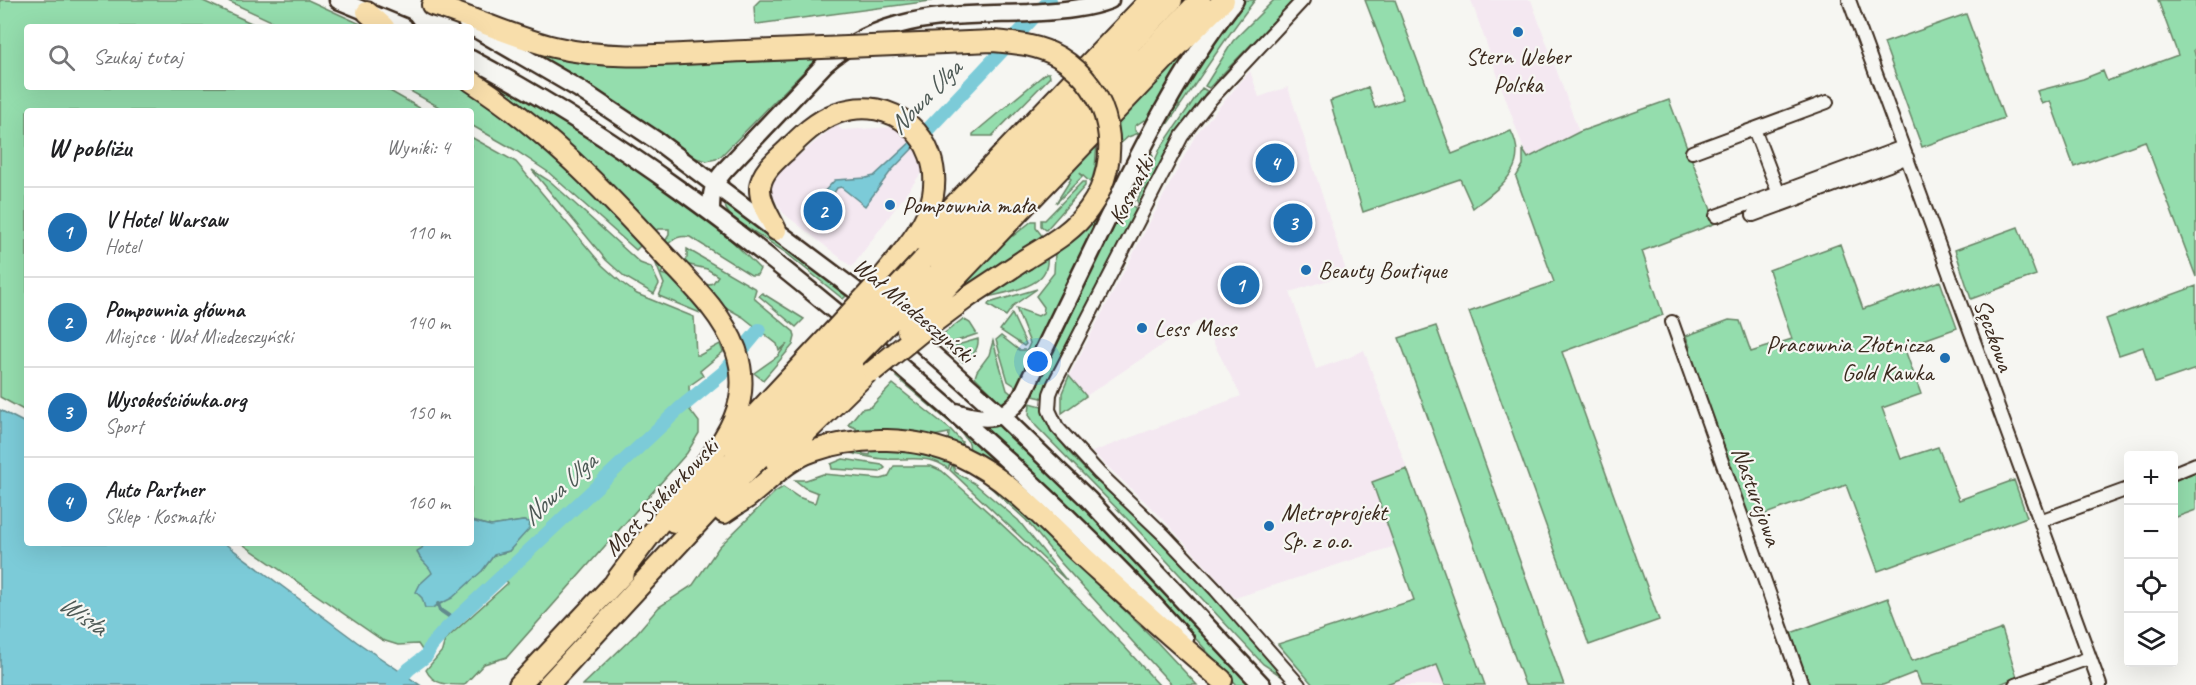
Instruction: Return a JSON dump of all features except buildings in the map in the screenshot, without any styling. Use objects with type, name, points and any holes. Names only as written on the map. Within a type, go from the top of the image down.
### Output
[{"type":"main road","points":[[338,0],[397,24]]},
{"type":"main road","points":[[711,212],[711,198],[715,183],[803,87],[841,50],[876,31],[915,20],[1056,11],[1091,6],[1110,0]]},
{"type":"main road","points":[[639,588],[684,552],[724,513],[770,444],[855,360],[925,263],[1150,0]]},
{"type":"main road","points":[[855,360],[925,263],[1172,0]]},
{"type":"main road","points":[[925,263],[1200,0]]},
{"type":"main road","points":[[855,360],[878,284],[925,263],[1164,60],[1224,0]]},
{"type":"main road","points":[[955,412],[974,417],[1002,416],[1010,411],[1022,396],[1156,122],[1209,35],[1235,0]]},
{"type":"main road","points":[[426,3],[552,46],[595,54],[1007,42],[1037,48],[1071,65],[1092,87],[1107,121],[1111,143],[1108,167],[1098,195],[1086,214],[1054,241],[968,297],[921,332],[855,360]]},
{"type":"main road","name":"Wał Miedzeszyński","points":[[426,3],[463,24]]},
{"type":"main road","points":[[367,12],[381,24]]},
{"type":"main road","name":"Wał Miedzeszyński","points":[[474,30],[579,89],[657,141],[901,325],[1002,416],[1088,499],[1262,685]]},
{"type":"main road","points":[[474,62],[597,133],[711,212],[821,299],[955,412],[1109,559],[1224,682]]},
{"type":"main road","points":[[474,83],[512,110],[588,174],[682,274],[720,319],[736,350],[741,368],[740,399],[728,431],[615,582]]},
{"type":"main road","points":[[776,230],[761,197],[761,181],[765,174],[803,134],[820,121],[839,112],[879,110],[897,116],[921,136],[933,164],[934,189],[925,217],[925,263]]},
{"type":"main road","name":"Most Siekierkowski","points":[[519,685],[615,582],[770,444],[855,360]]},
{"type":"main road","points":[[684,492],[770,444],[812,451],[858,441],[903,442],[928,446],[962,457],[996,478],[1022,498],[1162,630],[1224,682]]},
{"type":"main road","name":"Most Siekierkowski","points":[[548,685],[770,444]]},
{"type":"street","name":"Kosmatki","points":[[1299,685],[1216,590],[1057,428],[1049,410],[1050,394],[1054,384],[1182,136],[1210,99],[1303,0]]},
{"type":"street","name":"Sęczkowa","points":[[1849,0],[2100,685]]},
{"type":"street","points":[[1692,152],[1827,102]]},
{"type":"street","points":[[1754,129],[1779,194]]},
{"type":"street","points":[[1716,216],[1905,152]]},
{"type":"street","points":[[1753,215],[1889,165],[1905,152]]},
{"type":"street","name":"Nasturcjowa","points":[[1672,322],[1802,685]]},
{"type":"street","points":[[2178,471],[2196,464]]},
{"type":"street","points":[[2040,521],[2124,490]]},
{"type":"street","points":[[2015,685],[2089,658]]},
{"type":"shaded area","points":[[1471,0],[1531,0],[1579,132],[1527,159]]},
{"type":"shaded area","points":[[1250,71],[1259,97],[1288,87],[1347,274],[1290,292],[1316,369],[1364,350],[1407,469],[1372,482],[1395,546],[1235,598],[1161,517],[1092,452],[1241,396],[1201,319],[1086,396],[1069,376],[1196,134]]},
{"type":"shaded area","points":[[836,125],[842,130],[893,127],[903,133],[920,154],[922,172],[852,267],[783,213],[769,189],[775,175]]},
{"type":"shaded area","points":[[1437,665],[1445,685],[1384,685]]},
{"type":"green space","points":[[0,0],[201,0],[253,24],[24,24],[24,90],[388,90],[420,108],[24,108],[24,410],[0,397]]},
{"type":"green space","points":[[226,0],[308,0],[360,24],[278,24]]},
{"type":"green space","points":[[760,0],[931,1],[757,24],[754,6]]},
{"type":"green space","points":[[1243,0],[1255,0],[1155,141],[1170,107],[1179,107],[1178,99],[1175,98]]},
{"type":"green space","points":[[1274,0],[1294,0],[1209,88],[1205,86],[1233,41]]},
{"type":"green space","points":[[1365,0],[1395,0],[1452,154],[1511,131],[1516,144],[1517,156],[1514,166],[1502,184],[1473,208],[1460,179],[1363,212],[1330,101],[1368,87],[1375,108],[1403,99]]},
{"type":"green space","points":[[2158,0],[2196,0],[2196,48],[2194,50],[2196,58],[2196,277],[2145,141],[2074,167],[2050,101],[2042,104],[2037,91],[2083,79],[2103,71],[2107,81],[2178,55]]},
{"type":"green space","points":[[1966,14],[2004,118],[1922,147],[1884,43]]},
{"type":"green space","points":[[1192,44],[1146,121],[1135,126],[1135,130],[1139,133],[1128,137],[1121,143],[1117,120]]},
{"type":"green space","points":[[530,50],[738,58],[746,62],[816,59],[722,155],[707,161],[696,158],[638,117]]},
{"type":"green space","points":[[474,71],[563,121],[653,179],[717,227],[760,269],[757,275],[751,275],[690,237],[683,236],[667,245],[664,243],[669,235],[669,229],[658,229],[653,233],[474,76]]},
{"type":"green space","points":[[1046,73],[1049,73],[1050,77],[992,136],[973,136],[973,134]]},
{"type":"green space","points":[[1202,88],[1207,91],[1183,124],[1139,205],[1137,201],[1160,149]]},
{"type":"green space","points":[[408,90],[473,90],[528,130],[644,242],[636,250],[548,172],[474,127],[474,108],[441,108]]},
{"type":"green space","points":[[1669,100],[1716,223],[1642,251],[1663,315],[1562,352],[1659,620],[1589,645],[1469,312],[1554,282],[1516,177],[1523,165],[1523,150],[1528,158],[1579,132]]},
{"type":"green space","points":[[474,139],[516,162],[602,265],[622,283],[637,294],[694,317],[696,355],[720,344],[723,352],[700,371],[703,376],[689,386],[690,410],[699,422],[699,433],[687,453],[507,657],[484,664],[464,685],[437,681],[426,670],[442,651],[445,640],[508,583],[500,573],[422,650],[418,644],[398,645],[382,640],[245,546],[444,546],[482,571],[494,555],[509,551],[530,522],[491,526],[474,522]]},
{"type":"green space","points":[[1097,142],[1091,183],[1080,173],[1082,177],[1056,203],[1071,179],[1067,176]]},
{"type":"green space","points":[[1149,151],[1153,156],[1132,205],[1137,210],[1046,384],[1042,398],[1033,396]]},
{"type":"green space","points":[[532,170],[551,182],[640,263],[651,267],[659,284],[654,294],[625,277],[606,260]]},
{"type":"green space","points":[[1082,182],[1085,182],[1085,186],[1046,230],[1041,226],[1041,220],[1045,220]]},
{"type":"green space","points":[[724,200],[846,296],[843,299],[785,252],[731,217]]},
{"type":"green space","points":[[1102,209],[1017,387],[1008,381],[996,340],[1001,336],[1019,350],[1027,350],[1030,343],[1016,308],[1038,316],[1043,313],[1044,307],[1036,296],[1054,273],[1055,252],[1093,220]]},
{"type":"green space","points":[[1032,221],[1036,221],[1036,228],[1043,237],[965,289],[960,285],[1011,234],[1013,236]]},
{"type":"green space","points":[[2018,227],[2036,275],[1971,299],[1955,250]]},
{"type":"green space","points":[[1840,244],[1863,309],[1940,281],[1957,328],[1904,347],[1921,394],[1882,408],[1901,459],[1938,447],[1959,500],[2014,480],[2027,517],[1878,571],[1846,485],[1746,521],[1686,350],[1690,347],[1686,336],[1729,320],[1740,321],[1751,352],[1792,339],[1769,270]]},
{"type":"green space","points":[[687,249],[756,289],[754,296],[756,300],[794,332],[793,345],[763,380],[754,373],[778,356],[787,344],[779,351],[777,344],[743,317],[727,308],[724,310],[702,286],[713,283],[718,276],[707,269],[681,263],[687,258]]},
{"type":"green space","points":[[1047,257],[1046,268],[1042,276],[1034,283],[980,299]]},
{"type":"green space","points":[[660,261],[665,266],[661,274],[679,279],[705,315],[659,296],[664,284],[656,264]]},
{"type":"green space","points":[[2196,286],[2196,369],[2155,383],[2143,347],[2119,355],[2106,319]]},
{"type":"green space","points":[[1037,289],[1014,305],[1006,316],[988,305],[989,303]]},
{"type":"green space","points":[[762,293],[804,319],[796,327],[759,296]]},
{"type":"green space","points":[[1012,314],[1026,344],[1024,346],[1000,330]]},
{"type":"green space","points":[[963,319],[970,323],[977,334],[951,343],[942,335]]},
{"type":"green space","points":[[1436,326],[1564,685],[1525,685],[1399,338]]},
{"type":"green space","points":[[978,339],[974,353],[963,362],[947,348]]},
{"type":"green space","points":[[993,341],[1007,390],[1013,395],[1003,405],[975,377],[989,355]]},
{"type":"green space","points":[[897,372],[1006,470],[970,451],[969,443],[961,432],[896,377]]},
{"type":"green space","points":[[1069,376],[1086,396],[1062,413],[1062,393]]},
{"type":"green space","points":[[893,384],[951,430],[962,442],[961,446],[948,441],[949,433],[933,436],[900,432],[856,433],[856,428],[848,425],[861,409],[871,407]]},
{"type":"green space","points":[[1030,403],[1042,406],[1049,424],[1076,460],[1159,539],[1289,681],[1263,664],[1136,528],[1036,426],[1029,415]]},
{"type":"green space","points":[[999,424],[1093,517],[1251,685],[1237,685],[1113,552],[982,425]]},
{"type":"green space","points":[[872,449],[912,452],[951,462],[948,469],[925,459],[883,459],[849,453],[862,450],[863,454],[870,455]]},
{"type":"green space","points":[[843,459],[882,465],[885,468],[880,472],[832,469],[831,464]]},
{"type":"green space","points":[[953,464],[955,472],[974,483],[1018,520],[1067,581],[950,470]]},
{"type":"green space","points":[[894,466],[931,466],[942,471],[1054,574],[1159,685],[583,685],[635,635],[659,607],[693,585],[719,547],[775,492],[783,487],[798,497],[815,503],[818,493],[805,488],[795,480],[806,480],[823,474],[881,479],[888,477]]},
{"type":"green space","points":[[1407,469],[1485,685],[1445,685],[1437,665],[1384,685],[1313,685],[1278,644],[1414,600],[1372,482]]},
{"type":"green space","points":[[2196,469],[2196,510],[2178,517],[2178,505],[2178,476]]},
{"type":"green space","points":[[978,476],[1017,506],[1155,640],[1197,685],[1172,685],[1061,563],[1026,520]]},
{"type":"green space","points":[[1888,598],[1912,661],[2002,629],[2017,677],[1998,685],[1921,685],[1916,672],[1883,685],[1806,685],[1788,634]]},
{"type":"water","points":[[913,140],[916,145],[891,171],[865,206],[841,187],[837,188],[827,204],[818,198],[835,180],[874,176]]},
{"type":"water","name":"Wisła","points":[[0,410],[24,422],[24,546],[228,546],[357,642],[420,685],[0,685]]},
{"type":"water","points":[[474,522],[491,526],[530,522],[529,529],[509,551],[494,555],[482,571],[452,598],[432,608],[425,608],[422,598],[416,592],[420,584],[432,573],[417,551],[423,546],[474,546]]},
{"type":"waterway","name":"Nowa Ulga","points":[[916,142],[1050,0]]},
{"type":"waterway","name":"Nowa Ulga","points":[[394,685],[426,656],[431,646],[446,629],[679,409],[724,372],[759,330]]},
{"type":"waterway","points":[[438,604],[440,610],[456,621]]},
{"type":"place","name":"Stern Weber Polska","points":[[1518,32]]},
{"type":"place","name":"Auto Partner","points":[[1275,163]]},
{"type":"place","name":"Pompownia mała","points":[[890,205]]},
{"type":"place","name":"Pompownia główna","points":[[823,211]]},
{"type":"place","name":"Wysokościówka.org","points":[[1293,223]]},
{"type":"place","name":"Beauty Boutique","points":[[1306,270]]},
{"type":"place","name":"V Hotel Warsaw","points":[[1240,285]]},
{"type":"place","name":"Less Mess","points":[[1142,328]]},
{"type":"place","name":"Pracownia Złotnicza Gold Kawka","points":[[1945,358]]},
{"type":"place","name":"Metroprojekt Sp. z o.o.","points":[[1269,526]]}]
